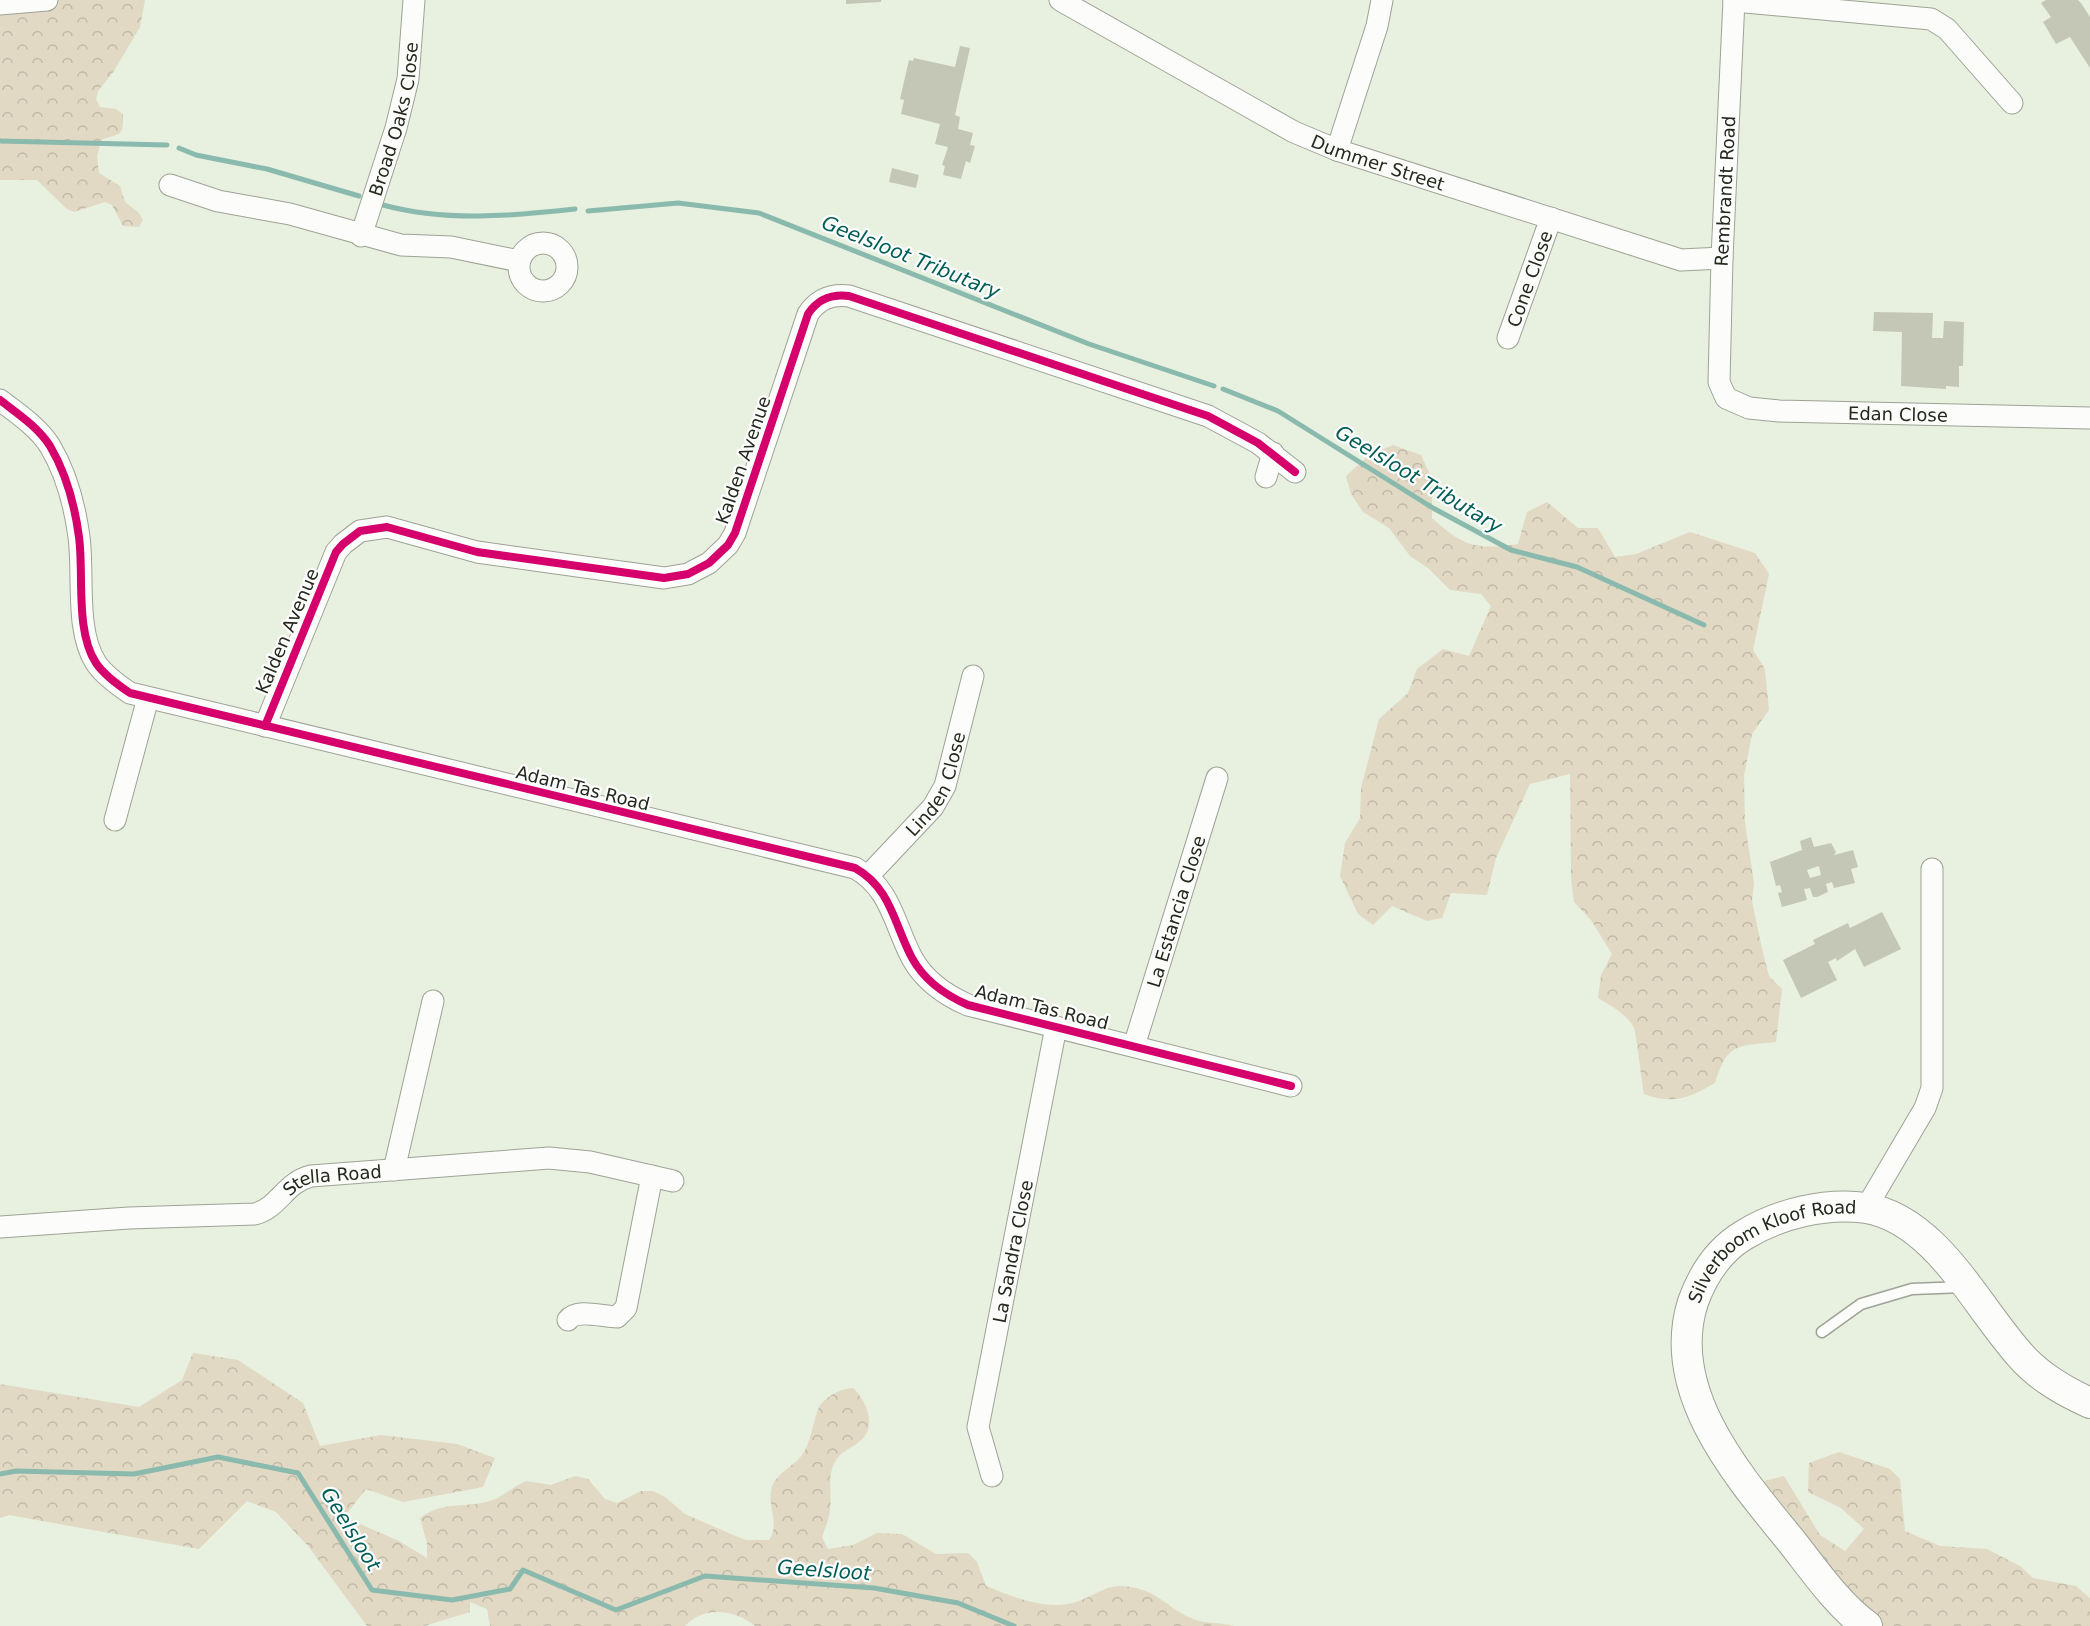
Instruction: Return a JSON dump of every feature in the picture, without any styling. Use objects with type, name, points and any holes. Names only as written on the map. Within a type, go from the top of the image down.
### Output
[{"type":"street","points":[[0,4],[47,0]]},
{"type":"street","name":"Broad Oaks Close","points":[[361,236],[396,128],[408,80],[414,0]]},
{"type":"street","name":"Dummer Street","points":[[1060,0],[1294,132],[1337,150],[1681,260],[1722,258]]},
{"type":"street","points":[[1337,150],[1377,26],[1382,0]]},
{"type":"street","points":[[1734,0],[1872,6],[1938,22],[2012,103]]},
{"type":"street","name":"Rembrandt Road","points":[[1719,382],[1722,258],[1734,0]]},
{"type":"street","points":[[170,185],[218,201],[291,214],[361,236],[401,245],[451,247],[519,261]]},
{"type":"street","name":"Cone Close","points":[[1508,338],[1551,218]]},
{"type":"street","name":"Kalden Avenue","points":[[265,726],[336,552],[350,537],[360,531],[387,527],[477,552],[652,577],[688,574],[709,563],[728,545],[740,521],[808,314],[818,302],[832,296],[857,298],[1208,416],[1233,427],[1272,453],[1295,472]]},
{"type":"street","name":"Edan Close","points":[[1719,382],[1723,394],[1732,402],[1759,409],[2090,418]]},
{"type":"street","name":"Adam Tas Road","points":[[0,400],[42,436],[56,458],[69,489],[79,537],[84,628],[96,663],[118,685],[130,693],[855,868],[868,876],[886,897],[911,957],[930,981],[942,991],[968,1005],[1292,1086]]},
{"type":"street","points":[[1266,477],[1272,453]]},
{"type":"street","name":"Linden Close","points":[[868,876],[933,807],[945,786],[973,676]]},
{"type":"street","points":[[116,820],[148,698]]},
{"type":"street","name":"La Estancia Close","points":[[1134,1046],[1217,778]]},
{"type":"street","points":[[1866,1208],[1925,1108],[1932,1088],[1932,869]]},
{"type":"street","points":[[394,1170],[433,1001]]},
{"type":"street","name":"La Sandra Close","points":[[992,1476],[978,1427],[1056,1027]]},
{"type":"street","name":"Stella Road","points":[[0,1227],[129,1218],[255,1214],[270,1208],[287,1187],[302,1178],[549,1158],[590,1162],[673,1181]]},
{"type":"street","points":[[568,1320],[572,1315],[579,1313],[617,1317],[626,1308],[652,1176]]},
{"type":"street","name":"Silverboom Kloof Road","points":[[1867,1626],[1824,1582],[1760,1502],[1726,1454],[1698,1399],[1688,1367],[1686,1348],[1690,1311],[1702,1278],[1712,1264],[1735,1241],[1752,1230],[1787,1216],[1836,1208],[1866,1208],[1906,1223],[1952,1267],[2021,1357],[2049,1382],[2090,1403]]},
{"type":"lane","points":[[1822,1332],[1861,1304],[1912,1289],[1967,1286]]},
{"type":"green space","points":[[0,0],[145,0],[140,27],[114,71],[98,91],[96,99],[100,107],[116,109],[123,114],[121,131],[101,140],[97,157],[99,173],[120,186],[125,202],[138,212],[143,220],[139,227],[123,226],[112,205],[105,202],[74,212],[67,209],[37,180],[0,180]]},
{"type":"green space","points":[[1393,445],[1421,455],[1432,479],[1432,518],[1462,541],[1491,547],[1518,544],[1527,512],[1547,502],[1578,528],[1598,528],[1615,557],[1636,554],[1690,532],[1755,553],[1769,574],[1753,650],[1765,669],[1769,710],[1752,734],[1744,776],[1745,823],[1754,883],[1752,901],[1769,976],[1782,989],[1776,1042],[1751,1044],[1735,1049],[1724,1060],[1715,1083],[1697,1093],[1672,1099],[1644,1094],[1634,1028],[1623,1014],[1598,998],[1601,975],[1612,954],[1591,920],[1574,902],[1571,879],[1570,774],[1530,784],[1496,858],[1487,895],[1451,893],[1442,918],[1427,921],[1392,906],[1373,925],[1358,914],[1340,876],[1345,843],[1360,818],[1361,788],[1379,719],[1408,693],[1417,669],[1443,649],[1469,656],[1491,606],[1481,594],[1450,590],[1428,568],[1410,556],[1389,528],[1363,512],[1351,494],[1346,476],[1368,456]]},
{"type":"green space","points":[[193,1353],[238,1360],[303,1403],[320,1446],[381,1435],[457,1444],[495,1458],[483,1487],[403,1502],[366,1489],[344,1517],[399,1541],[427,1558],[427,1543],[420,1518],[429,1512],[447,1507],[484,1503],[526,1481],[551,1485],[575,1476],[588,1479],[605,1499],[617,1503],[641,1491],[653,1491],[665,1497],[685,1514],[733,1535],[746,1540],[769,1540],[774,1528],[771,1491],[776,1479],[804,1452],[821,1404],[836,1393],[853,1388],[865,1404],[869,1425],[864,1437],[838,1457],[832,1469],[830,1510],[822,1537],[828,1549],[853,1545],[877,1533],[902,1534],[936,1554],[968,1553],[977,1562],[986,1586],[1030,1601],[1042,1604],[1065,1604],[1082,1600],[1110,1587],[1123,1586],[1145,1591],[1193,1619],[1234,1626],[755,1626],[738,1616],[719,1612],[701,1615],[685,1626],[490,1626],[487,1609],[470,1602],[470,1612],[424,1626],[367,1626],[308,1546],[276,1512],[247,1501],[199,1549],[9,1515],[0,1518],[0,1384],[139,1407],[182,1380]]},
{"type":"green space","points":[[1839,1452],[1890,1469],[1900,1479],[1905,1531],[1940,1546],[1987,1549],[2020,1566],[2033,1578],[2076,1586],[2090,1598],[2090,1626],[1876,1626],[1756,1483],[1784,1476],[1820,1535],[1845,1551],[1864,1529],[1841,1508],[1808,1492],[1809,1463]]},
{"type":"building","points":[[846,0],[881,0],[881,2],[846,4]]},
{"type":"building","points":[[2046,0],[2078,0],[2081,3],[2090,17],[2090,68],[2070,37],[2056,44],[2043,22],[2051,17],[2041,3]]},
{"type":"building","points":[[960,46],[970,48],[955,115],[960,117],[958,129],[973,133],[970,145],[975,146],[970,163],[966,161],[961,179],[943,175],[945,166],[942,165],[948,147],[935,144],[940,124],[901,114],[904,100],[900,99],[909,60],[913,61],[914,58],[955,67]]},
{"type":"building","points":[[892,168],[919,175],[916,188],[889,182]]},
{"type":"building","points":[[1874,312],[1933,313],[1932,338],[1943,338],[1944,321],[1964,322],[1963,366],[1959,366],[1959,387],[1946,386],[1946,389],[1901,386],[1902,332],[1873,331]]},
{"type":"building","points":[[1811,837],[1814,847],[1831,843],[1836,852],[1834,855],[1853,850],[1858,867],[1851,869],[1855,883],[1834,888],[1832,882],[1826,884],[1828,892],[1817,897],[1813,897],[1810,888],[1804,889],[1807,900],[1782,907],[1778,893],[1782,892],[1780,885],[1776,886],[1770,862],[1802,850],[1800,841]],"holes":[[[1819,866],[1821,875],[1810,878],[1807,870]]]},
{"type":"building","points":[[1882,912],[1901,949],[1864,967],[1855,949],[1837,961],[1836,958],[1828,962],[1837,980],[1801,998],[1783,960],[1815,944],[1813,940],[1848,923],[1850,928]]},
{"type":"waterway","name":"Geelsloot Tributary","points":[[0,141],[167,145]]},
{"type":"waterway","name":"Geelsloot Tributary","points":[[179,148],[196,155],[267,169],[359,196]]},
{"type":"waterway","name":"Geelsloot Tributary","points":[[588,211],[678,203],[759,213],[1089,344],[1214,386]]},
{"type":"waterway","name":"Geelsloot Tributary","points":[[383,205],[454,216],[527,214],[575,209]]},
{"type":"waterway","name":"Geelsloot Tributary","points":[[1223,389],[1278,411],[1433,508],[1511,550],[1577,567],[1704,625]]},
{"type":"waterway","name":"Geelsloot","points":[[0,1474],[16,1471],[134,1474],[218,1457],[298,1473],[372,1590],[452,1600],[510,1589],[523,1570],[616,1610],[705,1576],[874,1588],[958,1603],[1014,1626]]},
{"type":"cycle path","points":[[265,726],[336,552],[360,531],[387,527],[477,552],[664,578],[688,574],[709,563],[728,545],[735,533],[808,314],[821,301],[831,297],[849,296],[1208,416],[1258,443],[1295,472]]},
{"type":"cycle path","points":[[0,400],[40,433],[61,467],[77,526],[83,619],[89,650],[103,672],[130,693],[855,868],[867,876],[884,896],[917,966],[943,992],[959,1001],[1291,1086]]}]
